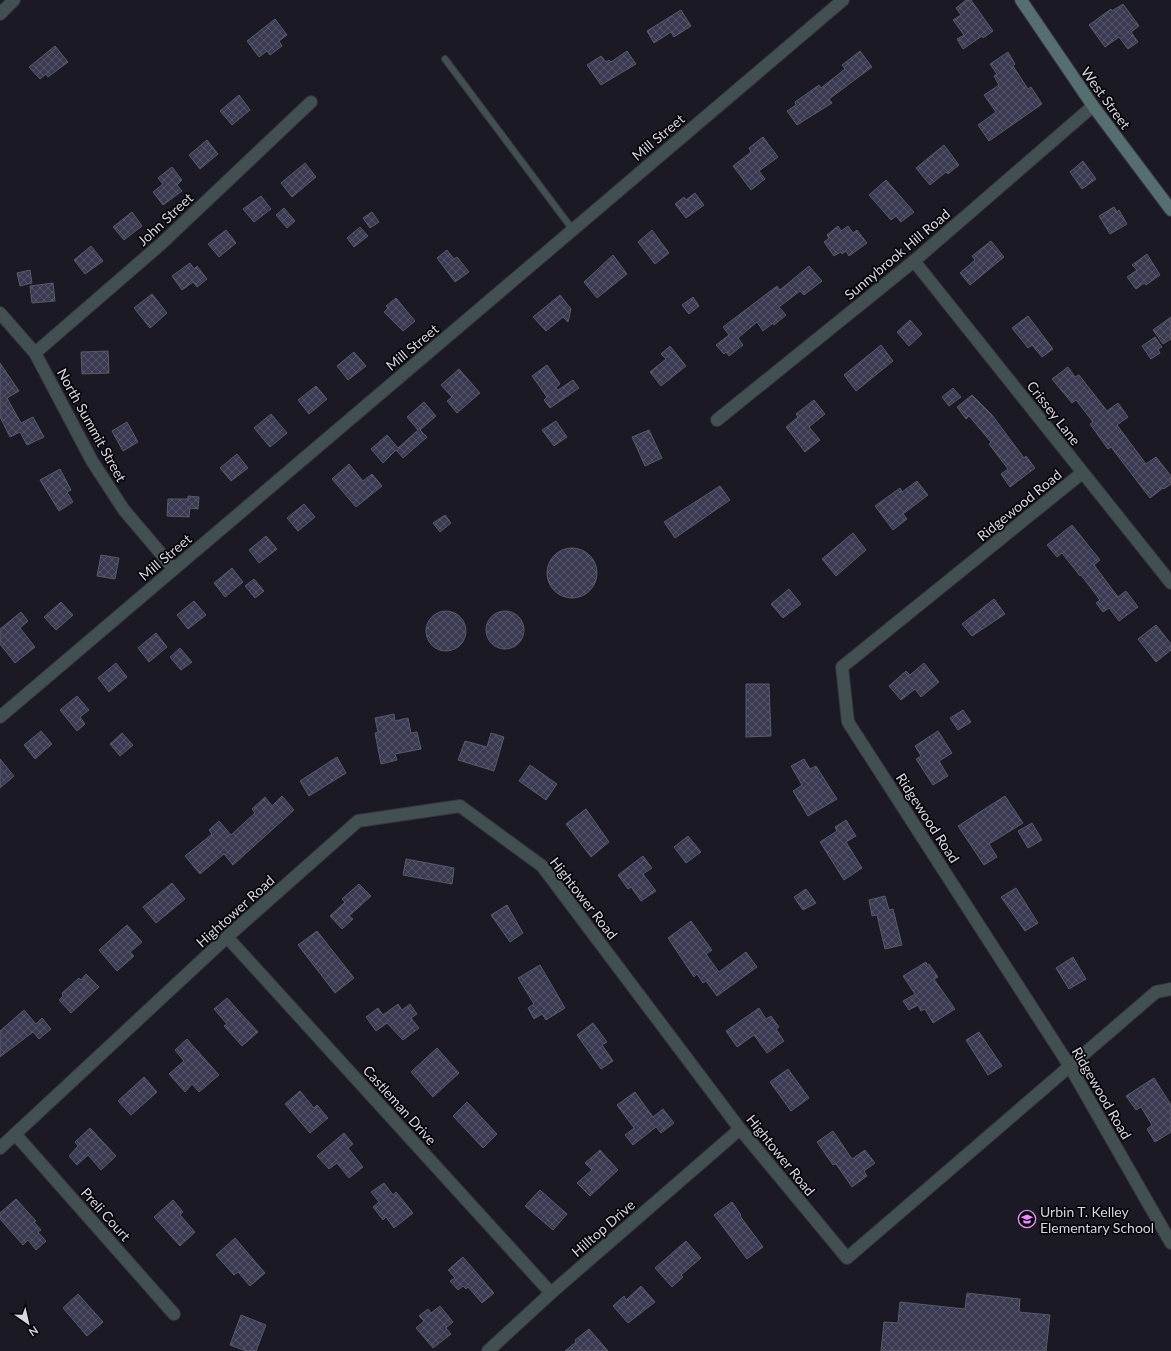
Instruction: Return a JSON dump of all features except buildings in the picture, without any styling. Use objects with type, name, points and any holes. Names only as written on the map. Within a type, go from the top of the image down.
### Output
[{"type":"main road","name":"West Street","points":[[1021,0],[1093,106],[1171,210]]},
{"type":"street","points":[[0,14],[14,0]]},
{"type":"street","name":"Mill Street","points":[[0,717],[843,0]]},
{"type":"street","name":"John Street","points":[[35,354],[162,244],[311,102]]},
{"type":"street","name":"Sunnybrook Hill Road","points":[[717,420],[914,261],[1093,106]]},
{"type":"street","name":"Crissey Lane","points":[[914,261],[1171,583]]},
{"type":"street","name":"North Summit Street","points":[[0,313],[35,354],[92,461],[124,510],[174,569]]},
{"type":"street","name":"Ridgewood Road","points":[[1082,473],[842,667],[848,722],[1069,1065],[1171,1243]]},
{"type":"street","name":"Hightower Road","points":[[0,1148],[228,937],[358,821],[460,806],[542,866],[740,1129],[847,1258],[1069,1065]]},
{"type":"street","name":"Castleman Drive","points":[[228,937],[551,1293]]},
{"type":"street","points":[[1069,1065],[1156,992],[1171,989]]},
{"type":"street","name":"Hilltop Drive","points":[[488,1351],[551,1293],[740,1129]]},
{"type":"street","name":"Preli Court","points":[[15,1134],[174,1314]]},
{"type":"lane","points":[[445,59],[573,230]]},
{"type":"place","name":"Urbin T. Kelley Elementary School","points":[[1027,1219]]}]
